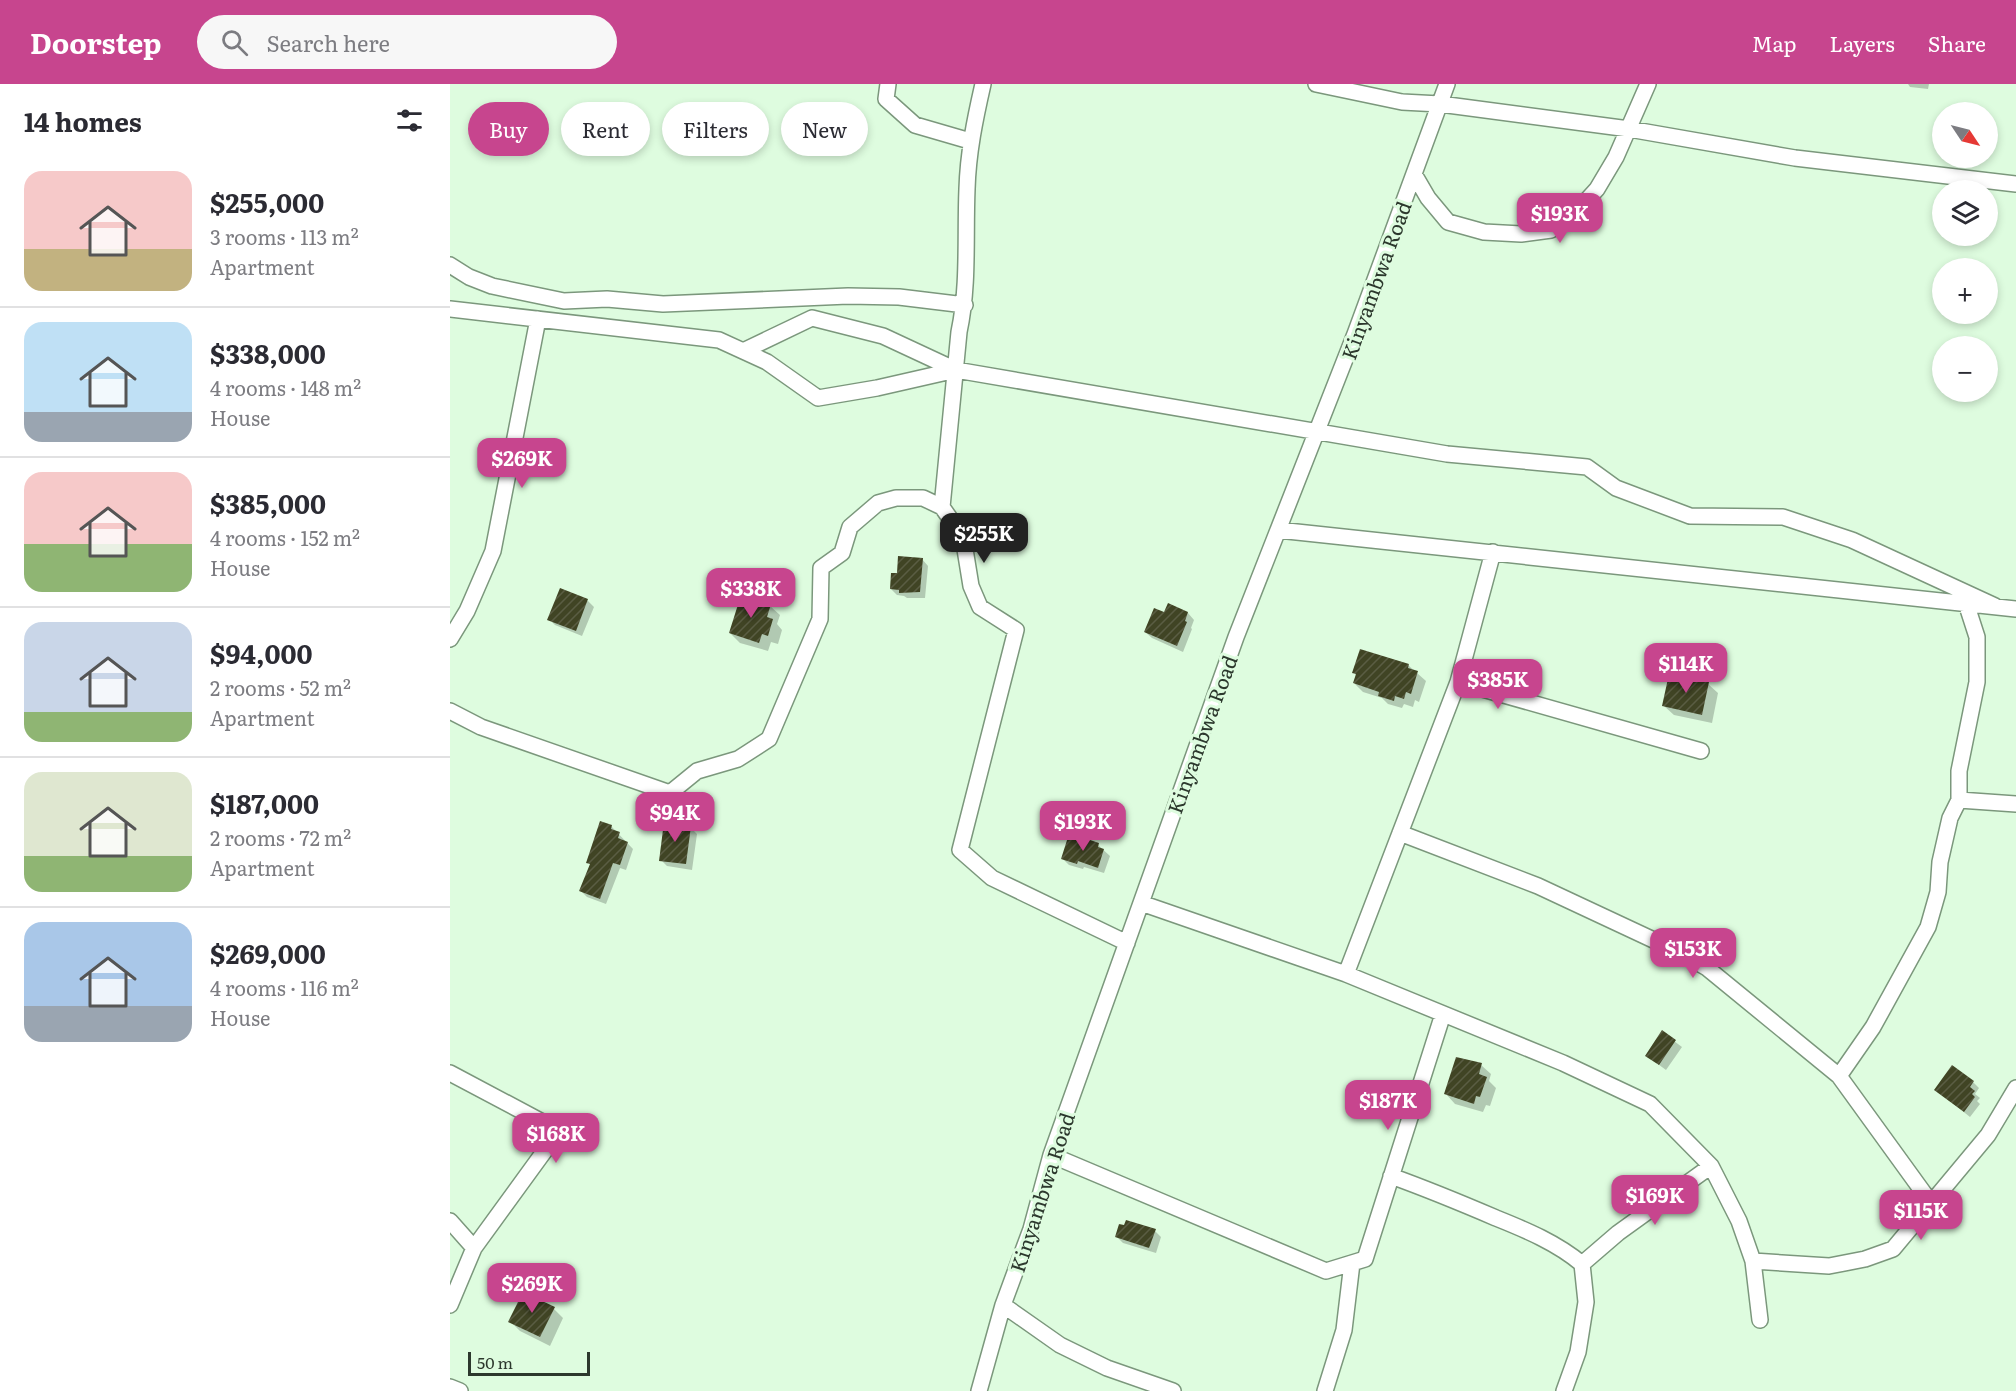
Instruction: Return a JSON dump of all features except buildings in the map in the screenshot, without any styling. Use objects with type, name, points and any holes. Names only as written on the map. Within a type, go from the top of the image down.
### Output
[{"type":"street","points":[[888,84],[886,99],[915,124],[970,141]]},
{"type":"street","points":[[942,507],[959,332],[965,305],[970,141],[983,84]]},
{"type":"street","points":[[1316,84],[1402,102],[1440,104],[1629,129],[1795,158],[2016,184]]},
{"type":"street","name":"Kinyambwa Road","points":[[979,1391],[1003,1305],[1031,1229],[1051,1155],[1236,637],[1317,432],[1447,84]]},
{"type":"street","points":[[1414,174],[1428,198],[1448,222],[1484,232],[1521,234],[1551,230],[1577,212],[1597,189],[1616,157],[1648,84]]},
{"type":"street","points":[[450,265],[469,277],[492,286],[564,301],[607,299],[663,303],[848,296],[899,297],[965,305]]},
{"type":"street","points":[[450,309],[719,340],[767,362],[818,398],[877,388],[956,370]]},
{"type":"street","points":[[743,351],[812,318],[883,336],[956,370],[1447,454],[1587,467],[1616,488],[1690,516],[1783,517],[1852,540],[1995,606]]},
{"type":"street","points":[[450,639],[467,611],[493,551],[538,320]]},
{"type":"street","points":[[450,711],[481,727],[670,793],[697,771],[738,759],[769,739],[820,619],[821,568],[842,553],[850,527],[878,503],[897,498],[923,498],[942,507],[963,537],[971,586],[980,607],[1016,630],[960,850],[992,878],[1127,943]]},
{"type":"street","points":[[1278,530],[2016,609]]},
{"type":"street","points":[[1346,974],[1458,682],[1493,552]]},
{"type":"street","points":[[1839,1076],[1873,1027],[1928,927],[1938,892],[1940,862],[1950,818],[1959,800],[1959,771],[1977,682],[1977,637],[1966,603]]},
{"type":"street","points":[[1458,682],[1701,751]]},
{"type":"street","points":[[1959,800],[2016,804]]},
{"type":"street","points":[[1400,833],[1538,886],[1677,951],[1707,968],[1839,1076],[1931,1203]]},
{"type":"street","points":[[1141,903],[1346,974],[1563,1063],[1650,1104],[1711,1166],[1739,1221],[1753,1261],[1760,1320]]},
{"type":"street","points":[[1051,1155],[1326,1271],[1365,1259],[1443,1014]]},
{"type":"street","points":[[450,1073],[546,1124],[554,1138],[474,1248],[450,1305]]},
{"type":"street","points":[[1753,1261],[1829,1266],[1865,1259],[1893,1249],[1988,1134],[2016,1088]]},
{"type":"street","points":[[1582,1264],[1618,1233],[1711,1166]]},
{"type":"street","points":[[1391,1176],[1438,1193],[1522,1229],[1568,1252],[1582,1264],[1586,1302],[1578,1352],[1564,1391]]},
{"type":"street","points":[[450,1221],[474,1248]]},
{"type":"street","points":[[1326,1391],[1344,1330],[1352,1263]]},
{"type":"street","points":[[1003,1305],[1059,1345],[1107,1368],[1173,1391]]},
{"type":"street","points":[[450,1387],[460,1391]]}]
